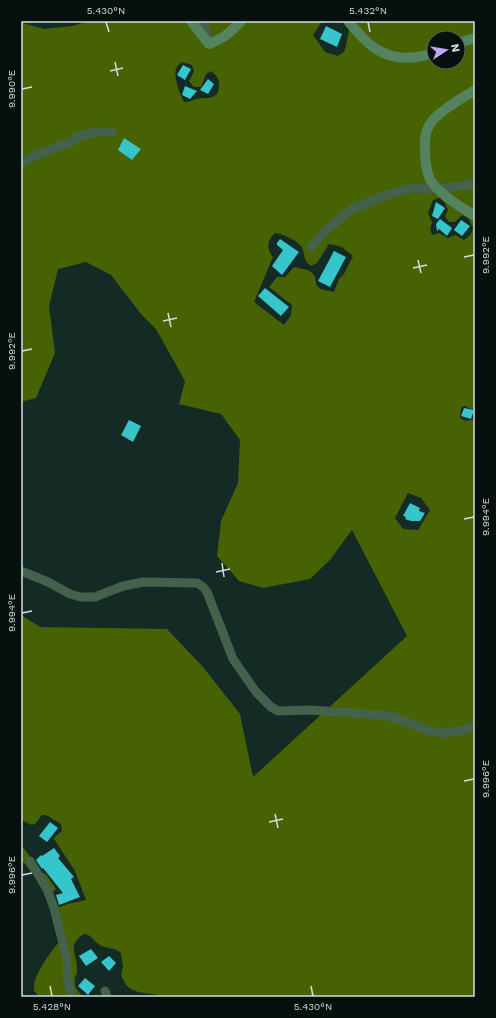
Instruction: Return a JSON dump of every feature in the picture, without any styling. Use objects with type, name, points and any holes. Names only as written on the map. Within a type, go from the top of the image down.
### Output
[{"type":"street","points":[[191,21],[209,44]]},
{"type":"street","points":[[203,21],[209,44]]},
{"type":"street","points":[[209,44],[222,39],[241,21]]},
{"type":"street","points":[[348,21],[372,46],[386,54],[399,58],[426,55]]},
{"type":"street","points":[[475,90],[432,121],[427,128],[424,142],[425,159],[430,179],[438,189],[475,216]]},
{"type":"street","points":[[21,162],[75,140],[76,137],[97,132],[112,132]]},
{"type":"street","points":[[311,247],[325,231],[352,209],[384,196],[411,188],[438,189],[475,184]]},
{"type":"street","points":[[21,571],[81,598],[95,597],[134,583],[144,582],[197,584],[203,587],[207,592],[233,659],[264,701],[278,711],[290,712],[310,710],[381,715],[393,717],[430,731],[444,733],[459,731],[475,726]]},
{"type":"street","points":[[30,861],[47,889],[54,908],[67,959],[68,982],[72,997]]},
{"type":"green space","points":[[21,21],[23,21],[23,23],[44,29],[72,26],[90,21],[327,21],[321,23],[313,35],[325,52],[338,56],[344,52],[350,24],[356,21],[475,21],[475,408],[471,409],[464,406],[461,408],[460,418],[466,421],[475,419],[475,997],[164,997],[138,992],[128,987],[121,974],[123,967],[121,953],[115,949],[102,946],[90,936],[84,934],[78,938],[75,943],[74,952],[77,967],[75,986],[84,997],[40,997],[35,992],[34,985],[39,971],[59,942],[56,920],[45,894],[36,879],[21,860],[21,846],[27,852],[40,874],[46,874],[56,889],[50,895],[56,908],[86,900],[75,871],[54,839],[62,831],[61,824],[46,815],[42,815],[36,823],[32,825],[21,820],[21,615],[40,627],[167,629],[203,667],[240,714],[253,777],[407,636],[352,530],[330,560],[310,579],[263,588],[239,581],[217,556],[221,521],[238,483],[240,440],[221,414],[179,404],[185,381],[156,329],[141,314],[111,275],[86,262],[58,269],[49,306],[55,353],[36,398],[21,402]],"holes":[[[182,62],[192,65],[194,71],[189,81],[194,87],[201,87],[206,74],[211,71],[213,72],[217,77],[219,84],[219,89],[215,96],[184,102],[175,74],[177,67]],[[440,198],[445,203],[448,210],[445,216],[449,222],[455,222],[462,215],[468,218],[473,228],[471,234],[464,240],[455,235],[448,238],[439,233],[432,235],[430,229],[432,222],[428,213],[433,200]],[[275,233],[285,236],[301,246],[305,258],[311,266],[317,263],[329,244],[342,247],[353,256],[344,274],[339,279],[334,292],[320,289],[316,284],[314,275],[310,271],[294,267],[285,277],[277,277],[269,287],[292,305],[291,315],[284,325],[254,302],[273,257],[269,250],[268,244],[270,238]],[[408,493],[421,498],[430,510],[418,530],[403,529],[395,518]]]},
{"type":"building","points":[[326,26],[342,34],[337,47],[320,39]]},
{"type":"building","points":[[183,65],[191,69],[185,80],[177,75]]},
{"type":"building","points":[[208,79],[214,84],[208,94],[200,90]]},
{"type":"building","points":[[185,86],[197,91],[190,99],[182,95]]},
{"type":"building","points":[[124,138],[141,149],[132,160],[118,150]]},
{"type":"building","points":[[436,202],[445,208],[438,219],[432,216]]},
{"type":"building","points":[[440,219],[452,228],[447,236],[439,229],[437,231],[436,224]]},
{"type":"building","points":[[461,220],[470,226],[462,236],[454,230]]},
{"type":"building","points":[[280,239],[299,252],[282,275],[272,266],[283,250],[277,245]]},
{"type":"building","points":[[334,251],[346,257],[330,287],[318,281]]},
{"type":"building","points":[[265,288],[289,307],[281,316],[258,296]]},
{"type":"building","points":[[464,408],[474,410],[471,419],[461,416]]},
{"type":"building","points":[[129,420],[141,426],[133,442],[121,435]]},
{"type":"building","points":[[410,503],[420,508],[419,511],[425,513],[420,521],[411,521],[405,519],[406,517],[403,516]]},
{"type":"building","points":[[50,822],[58,828],[47,842],[39,836]]},
{"type":"building","points":[[54,848],[60,856],[58,858],[74,877],[71,879],[80,897],[59,905],[56,895],[63,893],[36,860],[41,855],[42,856]]},
{"type":"building","points":[[91,949],[98,958],[86,966],[79,956]]},
{"type":"building","points":[[109,956],[116,963],[109,971],[101,962]]},
{"type":"building","points":[[85,978],[95,986],[88,995],[78,986]]}]
